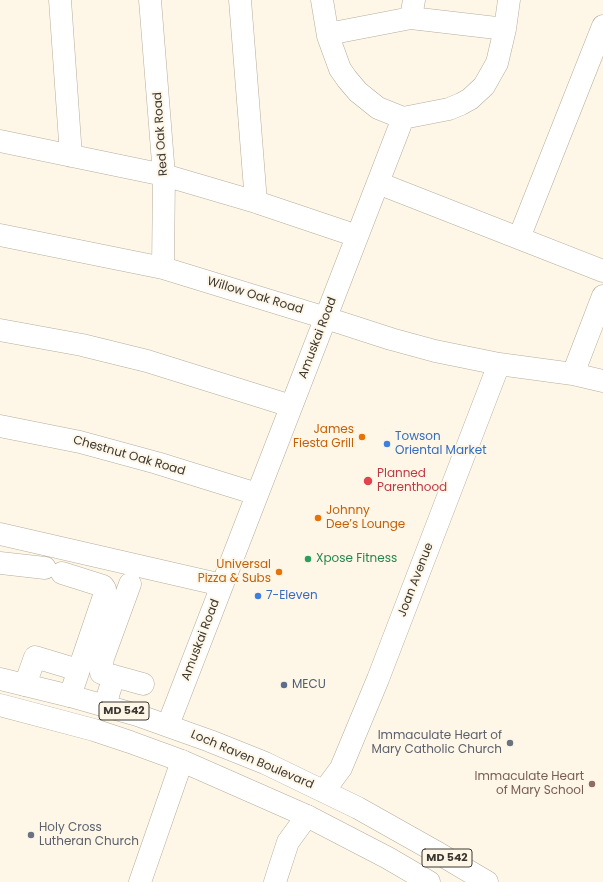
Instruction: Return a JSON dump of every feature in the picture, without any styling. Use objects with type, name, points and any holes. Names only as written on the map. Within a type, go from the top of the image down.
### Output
[{"type":"street","points":[[60,0],[71,156]]},
{"type":"street","name":"Red Oak Road","points":[[150,0],[164,175],[163,268]]},
{"type":"street","points":[[240,0],[256,202]]},
{"type":"street","points":[[322,0],[328,34],[340,69],[358,92],[378,108],[403,118],[449,109],[470,99],[484,86],[497,63],[505,29],[509,0]]},
{"type":"street","points":[[328,34],[412,9],[505,29]]},
{"type":"street","points":[[519,238],[603,26]]},
{"type":"street","name":"Amuskai Road","points":[[168,725],[403,118]]},
{"type":"street","points":[[0,141],[164,175],[256,202],[357,236]]},
{"type":"street","points":[[378,183],[603,271]]},
{"type":"street","name":"Willow Oak Road","points":[[0,235],[163,268],[390,339],[435,351],[499,364],[573,374],[603,381]]},
{"type":"street","points":[[573,374],[603,296]]},
{"type":"street","points":[[0,330],[82,345],[147,361],[291,406]]},
{"type":"street","name":"Joan Avenue","points":[[275,882],[288,842],[341,768],[372,694],[499,364]]},
{"type":"street","name":"Chestnut Oak Road","points":[[0,426],[80,442],[157,463],[257,494]]},
{"type":"street","points":[[0,534],[222,585]]},
{"type":"street","points":[[0,563],[54,570],[103,586],[105,589],[105,593],[70,696]]},
{"type":"street","points":[[130,584],[103,658],[101,673],[143,684]]},
{"type":"street","points":[[25,684],[35,657],[78,670]]},
{"type":"street","points":[[105,706],[114,676]]},
{"type":"street","name":"Loch Raven Boulevard","points":[[0,679],[70,696],[168,725],[265,763],[324,791],[407,835],[487,882]]},
{"type":"street","name":"MD 542","points":[[0,705],[94,730],[182,761],[307,816],[429,882]]},
{"type":"street","points":[[140,882],[182,761]]},
{"type":"place","name":"James Fiesta Grill","points":[[362,437]]},
{"type":"place","name":"Towson Oriental Market","points":[[387,444]]},
{"type":"place","name":"Planned Parenthood","points":[[368,481]]},
{"type":"place","name":"Johnny Dee’s Lounge","points":[[318,518]]},
{"type":"place","name":"Xpose Fitness","points":[[308,559]]},
{"type":"place","name":"Universal Pizza & Subs","points":[[279,572]]},
{"type":"place","name":"7-Eleven","points":[[258,596]]},
{"type":"place","name":"MECU","points":[[284,685]]},
{"type":"place","name":"Immaculate Heart of Mary Catholic Church","points":[[510,743]]},
{"type":"place","name":"Immaculate Heart of Mary School","points":[[592,784]]},
{"type":"place","name":"Holy Cross Lutheran Church","points":[[31,835]]}]
